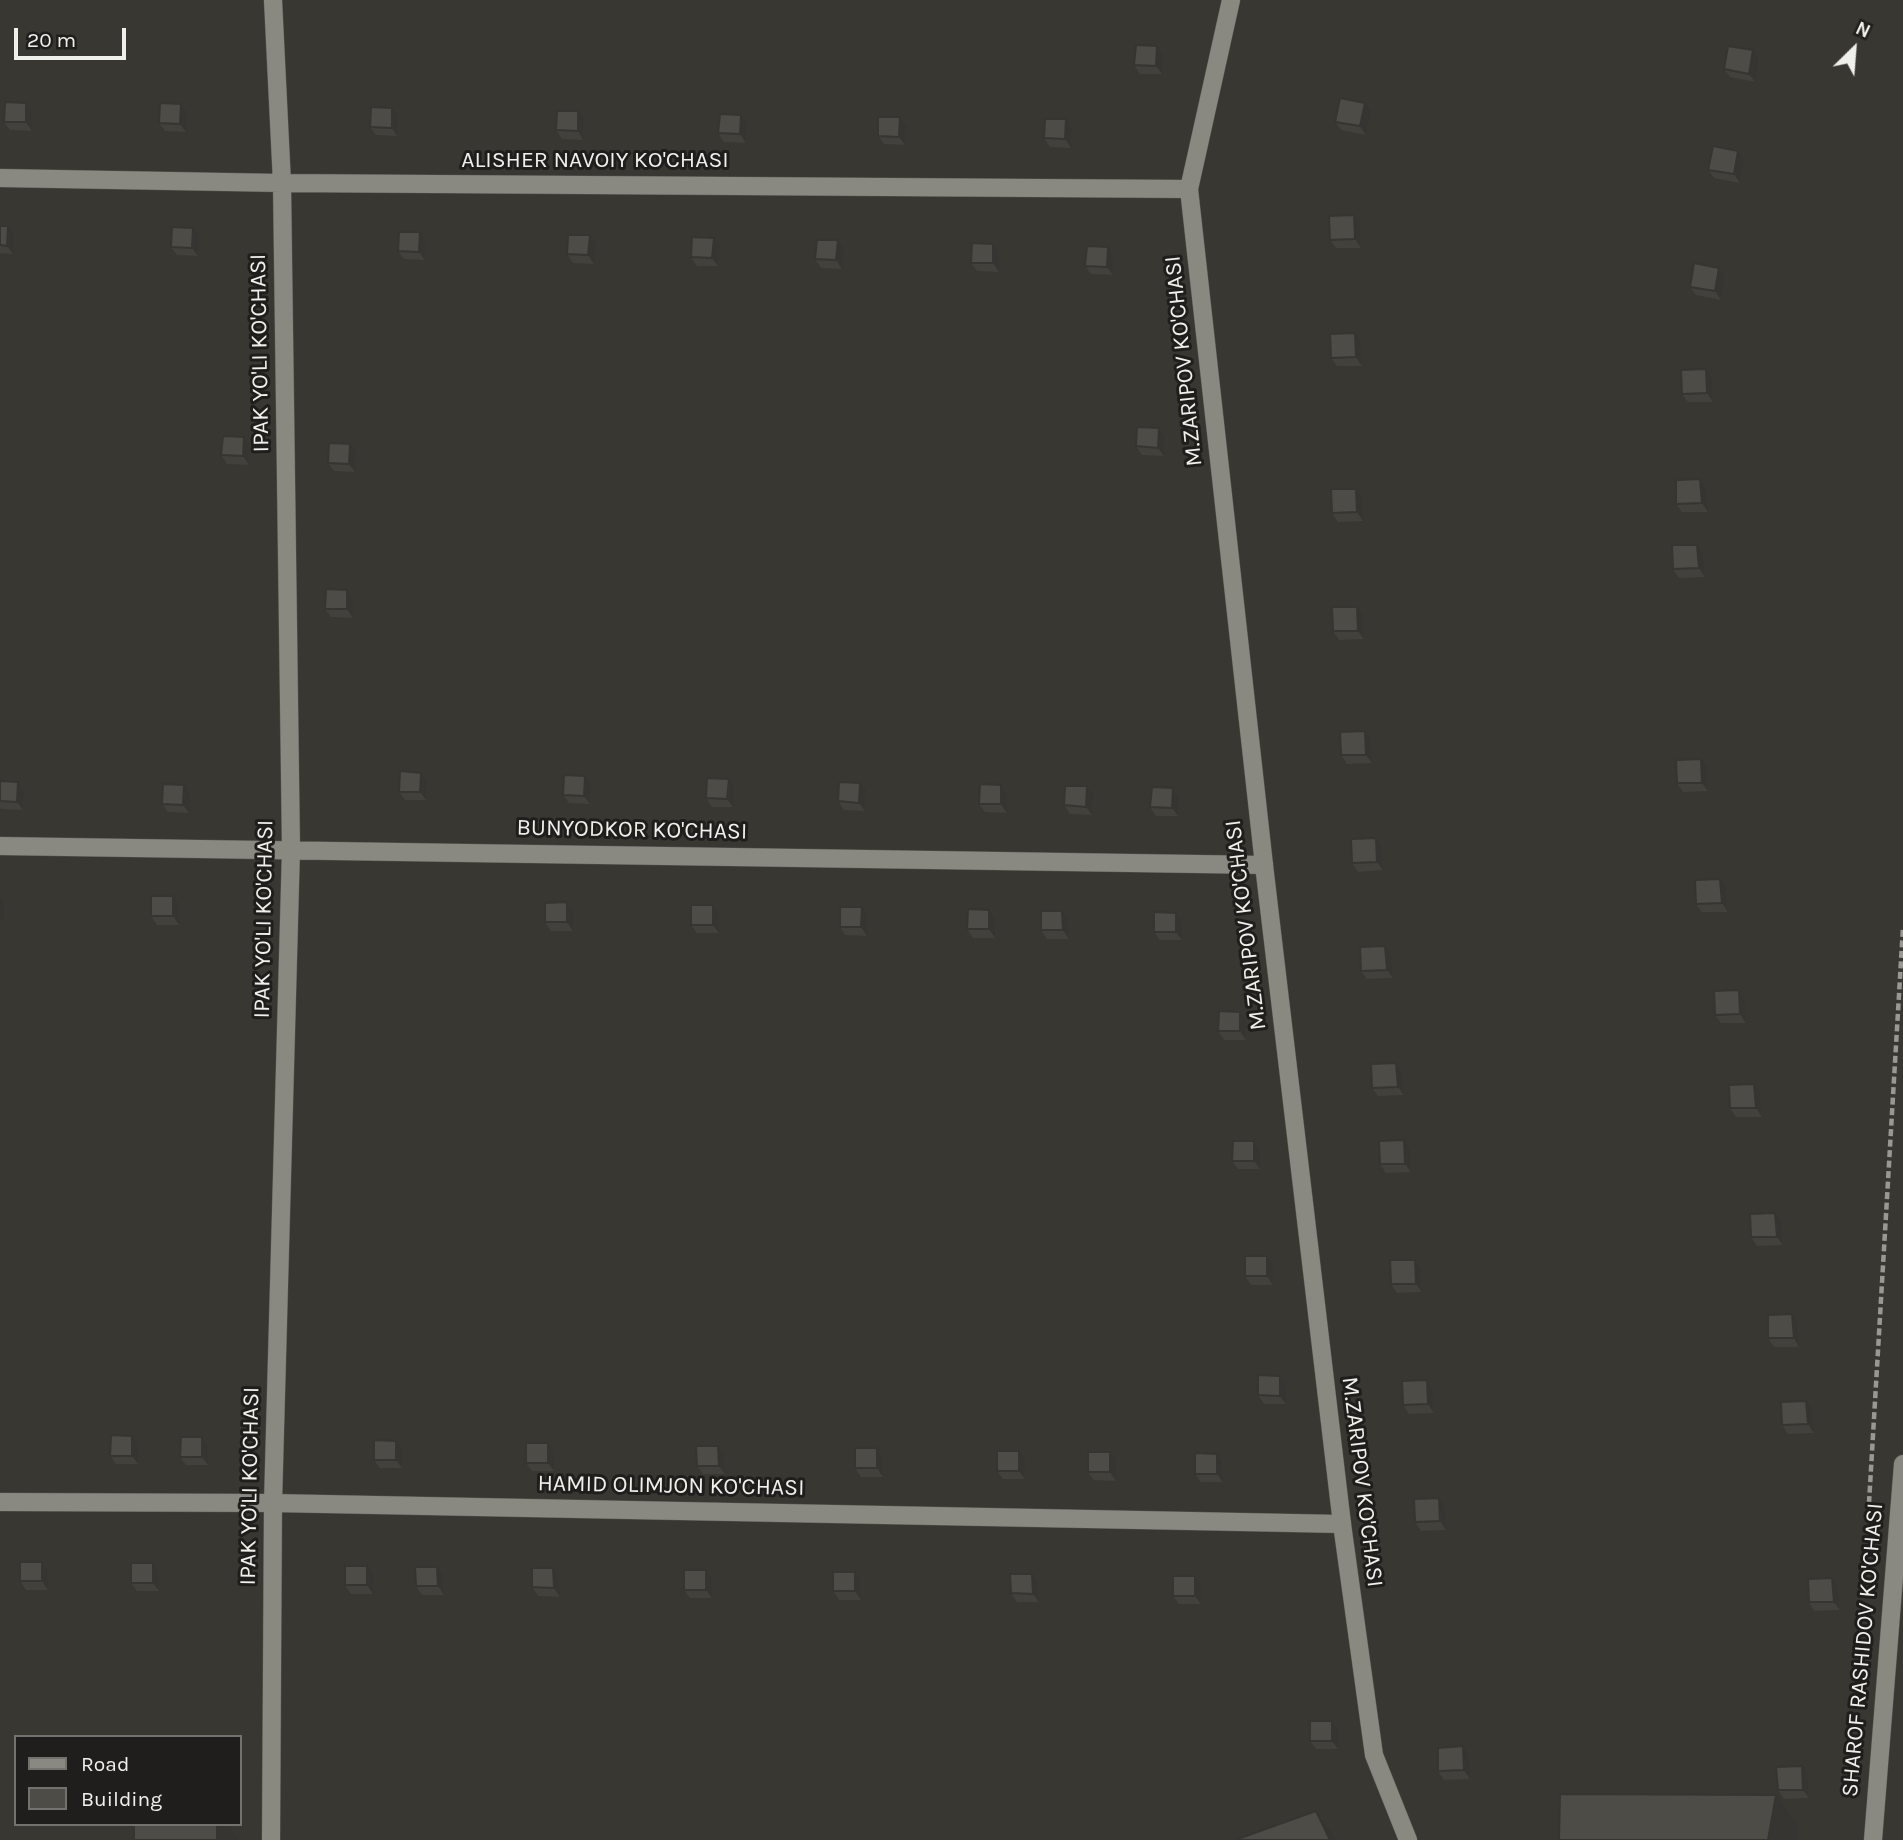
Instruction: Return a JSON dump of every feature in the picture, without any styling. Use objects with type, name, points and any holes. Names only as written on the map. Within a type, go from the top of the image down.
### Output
[{"type":"street","name":"IPAK YO'LI KO'CHASI","points":[[271,1840],[273,1503],[291,849],[282,183],[273,0]]},
{"type":"street","name":"M.ZARIPOV KO'CHASI","points":[[1231,0],[1189,189],[1264,865],[1342,1524],[1374,1755],[1408,1840]]},
{"type":"street","name":"ALISHER NAVOIY KO'CHASI","points":[[0,178],[282,183],[1189,189]]},
{"type":"street","name":"BUNYODKOR KO'CHASI","points":[[0,846],[1264,865]]},
{"type":"street","name":"SHAROF RASHIDOV KO'CHASI","points":[[1873,1840],[1903,1464]]},
{"type":"street","name":"HAMID OLIMJON KO'CHASI","points":[[0,1502],[273,1503],[1342,1524]]},
{"type":"path","points":[[1868,1507],[1903,927]]},
{"type":"building","points":[[1136,45],[1157,46],[1156,66],[1134,65]]},
{"type":"building","points":[[1728,46],[1753,50],[1749,74],[1724,69]]},
{"type":"building","points":[[1340,98],[1365,103],[1360,126],[1335,122]]},
{"type":"building","points":[[5,102],[26,103],[26,122],[4,122]]},
{"type":"building","points":[[160,103],[181,104],[180,124],[159,123]]},
{"type":"building","points":[[371,107],[392,108],[392,128],[370,127]]},
{"type":"building","points":[[557,111],[578,111],[578,131],[556,130]]},
{"type":"building","points":[[720,114],[741,115],[740,134],[718,133]]},
{"type":"building","points":[[878,117],[900,117],[899,137],[878,136]]},
{"type":"building","points":[[1045,119],[1066,119],[1065,139],[1044,138]]},
{"type":"building","points":[[1713,146],[1738,151],[1734,174],[1708,170]]},
{"type":"building","points":[[1354,215],[1355,239],[1330,240],[1329,216]]},
{"type":"building","points":[[0,226],[8,226],[7,246],[0,245]]},
{"type":"building","points":[[172,227],[193,228],[192,248],[171,247]]},
{"type":"building","points":[[399,232],[420,232],[419,252],[398,251]]},
{"type":"building","points":[[568,235],[590,235],[588,255],[567,254]]},
{"type":"building","points":[[692,237],[714,238],[712,258],[691,257]]},
{"type":"building","points":[[817,240],[838,240],[836,260],[815,259]]},
{"type":"building","points":[[972,243],[993,244],[993,263],[971,263]]},
{"type":"building","points":[[1087,246],[1108,247],[1107,267],[1085,266]]},
{"type":"building","points":[[1694,263],[1719,268],[1715,291],[1690,287]]},
{"type":"building","points":[[1355,333],[1356,357],[1331,358],[1330,334]]},
{"type":"building","points":[[1706,369],[1707,393],[1682,394],[1681,370]]},
{"type":"building","points":[[1137,427],[1159,428],[1158,448],[1136,446]]},
{"type":"building","points":[[223,436],[244,437],[243,456],[221,455]]},
{"type":"building","points":[[329,443],[350,444],[349,464],[328,463]]},
{"type":"building","points":[[1700,479],[1702,503],[1676,504],[1676,480]]},
{"type":"building","points":[[1331,489],[1356,489],[1357,512],[1332,513]]},
{"type":"building","points":[[1672,545],[1697,545],[1699,568],[1673,569]]},
{"type":"building","points":[[326,589],[347,590],[347,609],[325,609]]},
{"type":"building","points":[[1332,607],[1357,607],[1358,631],[1333,631]]},
{"type":"building","points":[[1365,731],[1366,755],[1341,755],[1340,732]]},
{"type":"building","points":[[1701,759],[1702,783],[1677,783],[1676,760]]},
{"type":"building","points":[[400,771],[421,773],[420,792],[399,792]]},
{"type":"building","points":[[564,775],[585,776],[584,796],[563,795]]},
{"type":"building","points":[[707,778],[729,779],[727,799],[706,798]]},
{"type":"building","points":[[0,781],[18,782],[17,802],[0,801]]},
{"type":"building","points":[[839,782],[860,783],[859,803],[838,801]]},
{"type":"building","points":[[163,784],[184,785],[183,805],[162,804]]},
{"type":"building","points":[[980,784],[1001,785],[1001,804],[979,804]]},
{"type":"building","points":[[1065,786],[1087,786],[1086,807],[1064,805]]},
{"type":"building","points":[[1152,787],[1173,788],[1172,808],[1150,807]]},
{"type":"building","points":[[1376,838],[1377,862],[1352,863],[1351,839]]},
{"type":"building","points":[[1720,879],[1722,903],[1696,904],[1695,880]]},
{"type":"building","points":[[151,896],[173,896],[173,916],[151,916]]},
{"type":"building","points":[[567,902],[567,922],[545,922],[545,903]]},
{"type":"building","points":[[691,905],[713,905],[713,925],[691,925]]},
{"type":"building","points":[[840,907],[862,907],[861,927],[840,927]]},
{"type":"building","points":[[968,909],[989,910],[989,929],[967,929]]},
{"type":"building","points":[[1041,911],[1062,911],[1063,930],[1041,930]]},
{"type":"building","points":[[1154,912],[1176,913],[1176,932],[1154,932]]},
{"type":"building","points":[[1385,946],[1387,970],[1361,971],[1360,947]]},
{"type":"building","points":[[1739,990],[1740,1014],[1715,1015],[1714,991]]},
{"type":"building","points":[[1219,1011],[1240,1012],[1240,1031],[1218,1031]]},
{"type":"building","points":[[1396,1063],[1398,1087],[1372,1088],[1371,1064]]},
{"type":"building","points":[[1754,1084],[1756,1108],[1730,1108],[1729,1085]]},
{"type":"building","points":[[1404,1140],[1405,1164],[1380,1164],[1379,1141]]},
{"type":"building","points":[[1233,1141],[1254,1141],[1254,1161],[1232,1161]]},
{"type":"building","points":[[1775,1213],[1777,1237],[1751,1237],[1750,1214]]},
{"type":"building","points":[[1245,1256],[1267,1256],[1267,1276],[1245,1276]]},
{"type":"building","points":[[1390,1260],[1415,1260],[1416,1284],[1391,1284]]},
{"type":"building","points":[[1792,1314],[1794,1338],[1768,1338],[1768,1315]]},
{"type":"building","points":[[1258,1375],[1280,1376],[1280,1396],[1258,1395]]},
{"type":"building","points":[[1427,1380],[1428,1404],[1403,1405],[1402,1381]]},
{"type":"building","points":[[1806,1401],[1808,1424],[1782,1425],[1781,1402]]},
{"type":"building","points":[[111,1435],[132,1436],[132,1456],[110,1456]]},
{"type":"building","points":[[181,1437],[202,1437],[202,1457],[180,1457]]},
{"type":"building","points":[[374,1440],[396,1441],[396,1460],[374,1460]]},
{"type":"building","points":[[526,1443],[548,1443],[548,1463],[526,1463]]},
{"type":"building","points":[[696,1446],[718,1446],[719,1466],[697,1466]]},
{"type":"building","points":[[855,1448],[877,1448],[877,1468],[855,1468]]},
{"type":"building","points":[[997,1451],[1019,1451],[1019,1471],[997,1471]]},
{"type":"building","points":[[1088,1452],[1110,1452],[1110,1472],[1088,1472]]},
{"type":"building","points":[[1195,1453],[1217,1454],[1217,1474],[1195,1474]]},
{"type":"building","points":[[1439,1498],[1440,1521],[1415,1522],[1414,1499]]},
{"type":"building","points":[[20,1562],[42,1562],[42,1581],[20,1581]]},
{"type":"building","points":[[131,1563],[153,1563],[153,1583],[131,1583]]},
{"type":"building","points":[[345,1566],[367,1566],[367,1585],[345,1585]]},
{"type":"building","points":[[415,1567],[437,1567],[438,1586],[416,1586]]},
{"type":"building","points":[[532,1568],[553,1568],[554,1588],[532,1587]]},
{"type":"building","points":[[684,1570],[706,1570],[706,1590],[684,1590]]},
{"type":"building","points":[[833,1572],[855,1572],[855,1591],[833,1591]]},
{"type":"building","points":[[1010,1574],[1032,1574],[1033,1594],[1011,1593]]},
{"type":"building","points":[[1173,1576],[1195,1576],[1195,1596],[1173,1596]]},
{"type":"building","points":[[1832,1578],[1834,1602],[1809,1602],[1808,1579]]},
{"type":"building","points":[[1310,1721],[1332,1721],[1332,1741],[1310,1741]]},
{"type":"building","points":[[1463,1746],[1464,1770],[1438,1771],[1438,1748]]},
{"type":"building","points":[[1802,1766],[1803,1790],[1778,1790],[1776,1767]]},
{"type":"building","points":[[1560,1794],[1776,1795],[1768,1840],[1559,1840]]},
{"type":"building","points":[[1316,1811],[1330,1840],[1235,1840]]},
{"type":"building","points":[[134,1826],[217,1826],[217,1840],[134,1840]]}]
